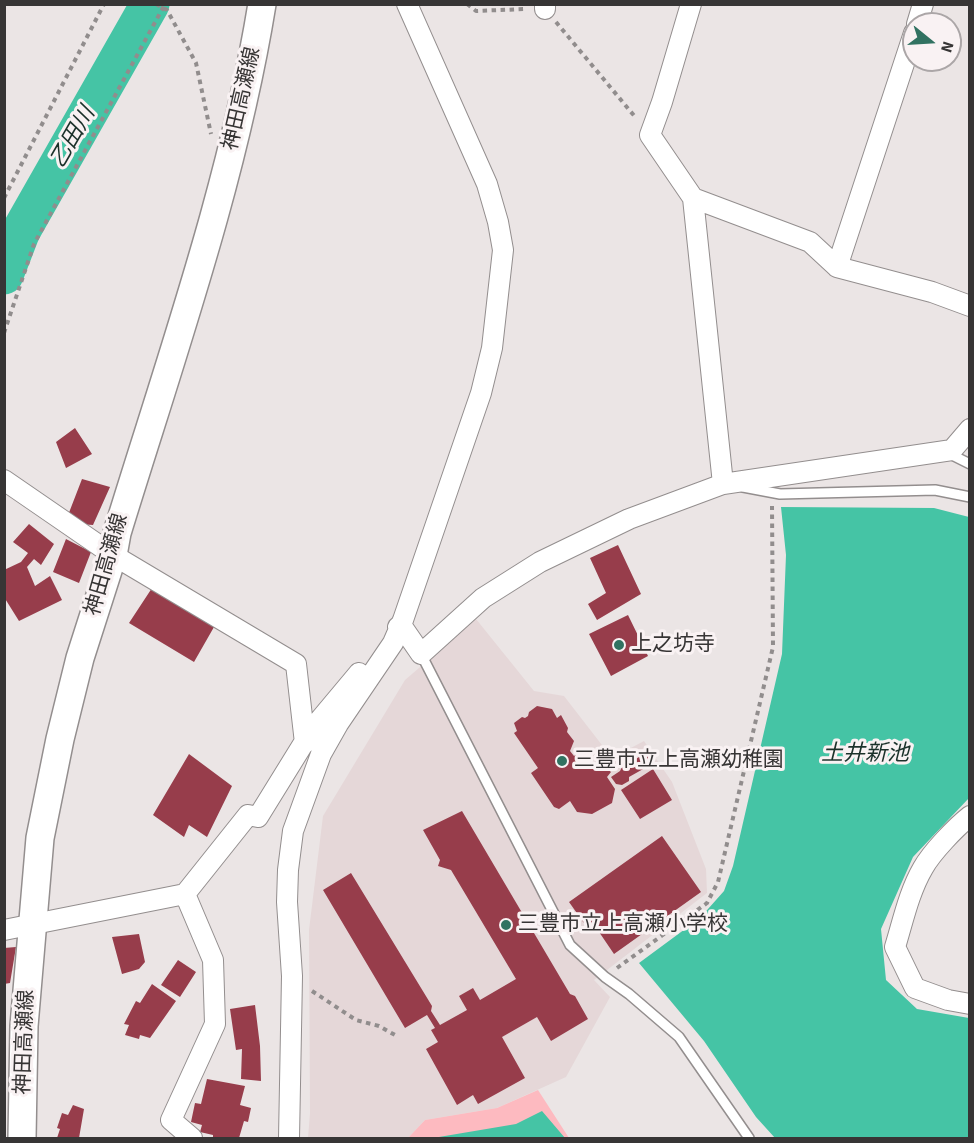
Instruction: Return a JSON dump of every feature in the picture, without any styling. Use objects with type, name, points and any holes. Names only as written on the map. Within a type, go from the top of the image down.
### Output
[{"type":"main road","name":"神田高瀬線","points":[[22,1138],[24,1026],[40,838],[60,739],[80,658],[113,555],[117,533],[230,158],[255,50],[262,4]]},
{"type":"street","points":[[289,1138],[292,976],[287,902],[293,831],[321,754],[338,724],[393,643],[481,393],[492,348],[503,250],[487,184],[407,4]]},
{"type":"street","points":[[691,4],[650,135],[693,198],[723,484]]},
{"type":"street","points":[[837,267],[902,69]]},
{"type":"street","points":[[693,198],[810,242],[837,267],[932,292],[969,306]]},
{"type":"street","points":[[399,626],[422,654],[483,598],[540,562],[630,519],[723,484],[952,450],[969,429]]},
{"type":"street","points":[[6,481],[84,537],[296,664],[305,742]]},
{"type":"street","points":[[4,930],[185,894],[248,815],[258,817],[313,728],[399,626]]},
{"type":"street","points":[[969,816],[923,867],[909,899],[894,947],[915,988],[948,1000],[969,1004]]},
{"type":"street","points":[[185,894],[213,960],[215,1024],[171,1120],[192,1138]]},
{"type":"lane","points":[[943,451],[969,464]]},
{"type":"lane","points":[[723,484],[780,494],[935,490],[969,497]]},
{"type":"lane","points":[[422,654],[570,945],[604,977],[630,994],[678,1037],[749,1138]]},
{"type":"path","points":[[4,198],[104,4]]},
{"type":"path","points":[[156,4],[167,10],[196,63],[212,142]]},
{"type":"path","points":[[4,333],[34,244],[165,4]]},
{"type":"path","points":[[467,4],[476,11],[545,7],[650,135]]},
{"type":"path","points":[[604,977],[707,903],[718,882],[773,647],[772,493]]},
{"type":"path","points":[[292,976],[356,1020],[379,1026],[394,1035]]},
{"type":"shaded area","points":[[476,619],[534,691],[564,696],[612,758],[644,741],[672,782],[706,869],[707,893],[594,980],[610,997],[566,1077],[497,1108],[425,1120],[408,1138],[308,1138],[310,1113],[309,930],[323,816],[405,680]]},
{"type":"shaded area","points":[[538,1090],[569,1138],[408,1138],[425,1120],[497,1108]]},
{"type":"water","name":"土井新池","points":[[781,507],[934,508],[969,517],[969,798],[913,857],[881,929],[886,980],[917,1009],[969,1018],[969,1138],[775,1138],[756,1117],[704,1041],[639,963],[700,918],[724,891],[733,866],[782,654],[786,555]]},
{"type":"water","points":[[542,1111],[565,1138],[433,1138],[516,1124]]},
{"type":"building","points":[[75,428],[92,454],[66,468],[56,442]]},
{"type":"building","points":[[82,479],[110,487],[93,525],[65,523]]},
{"type":"building","points":[[29,524],[54,544],[41,565],[34,559],[27,567],[35,586],[50,576],[62,600],[19,621],[4,597],[4,570],[21,562],[28,553],[13,542]]},
{"type":"building","points":[[66,539],[91,552],[79,583],[53,572]]},
{"type":"building","points":[[618,545],[641,594],[597,620],[588,604],[606,593],[590,558]]},
{"type":"building","points":[[152,588],[214,627],[194,662],[129,623]]},
{"type":"building","name":"上之坊寺","points":[[628,615],[648,656],[611,676],[589,634]]},
{"type":"building","name":"三豊市立上高瀬幼稚園","points":[[537,706],[552,709],[557,718],[561,715],[568,728],[567,732],[574,741],[570,751],[574,756],[578,754],[588,757],[593,768],[604,766],[611,772],[607,777],[615,789],[612,803],[592,814],[577,812],[570,801],[559,809],[554,807],[531,773],[538,768],[514,733],[517,731],[514,723],[528,716],[529,712]]},
{"type":"building","points":[[646,753],[652,764],[629,777],[629,781],[622,785],[616,784],[611,777],[622,767]]},
{"type":"building","points":[[189,754],[232,786],[207,837],[189,825],[184,837],[153,815]]},
{"type":"building","points":[[653,769],[672,800],[640,819],[621,790]]},
{"type":"building","points":[[462,811],[570,994],[575,996],[588,1019],[551,1041],[537,1017],[502,1037],[525,1078],[478,1104],[473,1095],[457,1105],[426,1049],[438,1042],[431,1030],[435,1028],[427,1015],[405,1028],[323,890],[351,873],[432,1006],[431,1011],[440,1025],[467,1010],[459,996],[473,988],[480,1000],[516,979],[451,870],[438,866],[440,860],[423,830]]},
{"type":"building","points":[[662,836],[701,892],[614,954],[597,929],[591,933],[569,902]]},
{"type":"building","points":[[139,934],[145,962],[139,969],[122,974],[112,937]]},
{"type":"building","points":[[16,947],[10,983],[4,984],[4,948]]},
{"type":"building","points":[[178,960],[196,972],[180,997],[161,985]]},
{"type":"building","points":[[152,984],[176,1001],[150,1038],[140,1035],[139,1039],[125,1035],[129,1025],[124,1024],[136,1001],[140,1003]]},
{"type":"building","points":[[255,1005],[261,1081],[241,1079],[242,1049],[236,1050],[230,1009]]},
{"type":"building","points":[[207,1079],[245,1086],[240,1105],[251,1108],[248,1122],[244,1121],[239,1138],[213,1138],[213,1135],[200,1132],[202,1125],[191,1122],[195,1103],[201,1104]]},
{"type":"building","points":[[73,1105],[84,1109],[79,1138],[57,1138],[60,1129],[57,1128],[62,1113],[68,1115]]},
{"type":"waterway","name":"乙田川","points":[[4,275],[21,231],[150,4]]},
{"type":"place","name":"上之坊寺","points":[[619,645]]},
{"type":"place","name":"三豊市立上高瀬幼稚園","points":[[562,761]]},
{"type":"place","name":"三豊市立上高瀬小学校","points":[[506,925]]}]
